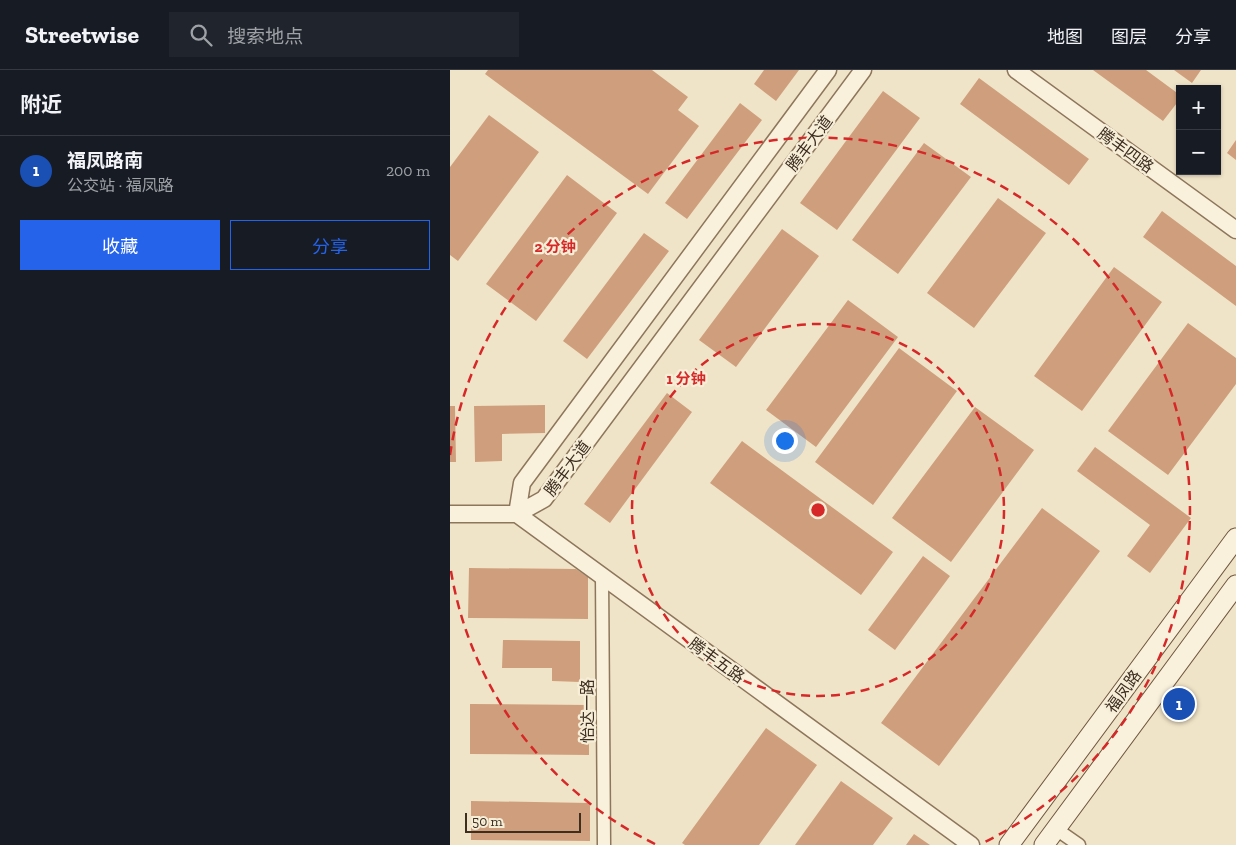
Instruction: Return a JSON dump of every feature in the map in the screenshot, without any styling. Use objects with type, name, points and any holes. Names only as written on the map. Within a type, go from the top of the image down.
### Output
[{"type":"main road","name":"福凤路","points":[[1009,845],[1236,538]]},
{"type":"main road","name":"福凤路","points":[[1044,845],[1236,585]]},
{"type":"street","name":"腾丰大道","points":[[517,514],[522,483],[828,70]]},
{"type":"street","name":"腾丰大道","points":[[517,514],[544,499],[863,70]]},
{"type":"street","name":"腾丰四路","points":[[1016,70],[1236,230]]},
{"type":"street","points":[[450,514],[517,514]]},
{"type":"street","name":"腾丰五路","points":[[517,514],[971,845]]},
{"type":"street","name":"怡达一路","points":[[602,576],[604,845]]},
{"type":"street","points":[[1056,829],[1079,845]]},
{"type":"building","points":[[488,70],[652,70],[688,97],[678,110],[699,126],[648,194],[485,74]]},
{"type":"building","points":[[764,70],[799,70],[776,101],[754,84]]},
{"type":"building","points":[[1093,70],[1146,70],[1176,92],[1176,104],[1163,121]]},
{"type":"building","points":[[1174,70],[1201,70],[1192,83]]},
{"type":"building","points":[[979,78],[1089,159],[1069,185],[960,104]]},
{"type":"building","points":[[883,91],[920,118],[837,230],[800,203]]},
{"type":"building","points":[[740,103],[762,120],[687,219],[665,203]]},
{"type":"building","points":[[489,115],[539,152],[458,261],[450,255],[450,167]]},
{"type":"building","points":[[1236,140],[1236,160],[1227,153]]},
{"type":"building","points":[[924,143],[971,177],[898,274],[852,240]]},
{"type":"building","points":[[567,175],[617,213],[536,321],[486,284]]},
{"type":"building","points":[[998,198],[1046,233],[974,328],[927,293]]},
{"type":"building","points":[[1162,211],[1236,266],[1236,306],[1143,237]]},
{"type":"building","points":[[782,229],[819,256],[736,367],[699,340]]},
{"type":"building","points":[[644,233],[669,251],[587,359],[563,341]]},
{"type":"building","points":[[1114,267],[1162,302],[1082,411],[1034,376]]},
{"type":"building","points":[[848,300],[898,337],[816,447],[766,410]]},
{"type":"building","points":[[1188,323],[1236,358],[1236,384],[1168,475],[1108,431]]},
{"type":"building","points":[[899,348],[957,391],[873,505],[815,462]]},
{"type":"building","points":[[667,393],[692,412],[610,523],[584,504]]},
{"type":"building","points":[[545,405],[545,433],[502,434],[502,461],[475,462],[474,406]]},
{"type":"building","points":[[450,406],[455,406],[456,462],[450,462]]},
{"type":"building","points":[[975,407],[1034,450],[951,562],[892,518]]},
{"type":"building","points":[[742,441],[893,552],[861,595],[710,483]]},
{"type":"building","points":[[1095,447],[1191,518],[1150,573],[1127,556],[1150,525],[1077,471]]},
{"type":"building","points":[[1042,508],[1100,551],[939,766],[881,723]]},
{"type":"building","points":[[923,556],[950,576],[895,650],[868,630]]},
{"type":"building","points":[[469,568],[576,569],[588,577],[588,619],[468,618]]},
{"type":"building","points":[[503,640],[580,641],[580,682],[552,681],[552,668],[502,668]]},
{"type":"building","points":[[470,704],[589,705],[589,755],[470,754]]},
{"type":"building","points":[[766,728],[817,765],[759,845],[685,845],[682,843]]},
{"type":"building","points":[[841,781],[893,818],[873,845],[795,845]]},
{"type":"building","points":[[471,801],[590,803],[590,841],[471,840]]},
{"type":"building","points":[[914,834],[930,845],[906,845]]},
{"type":"place","name":"福凤路南","points":[[1179,704]]}]
